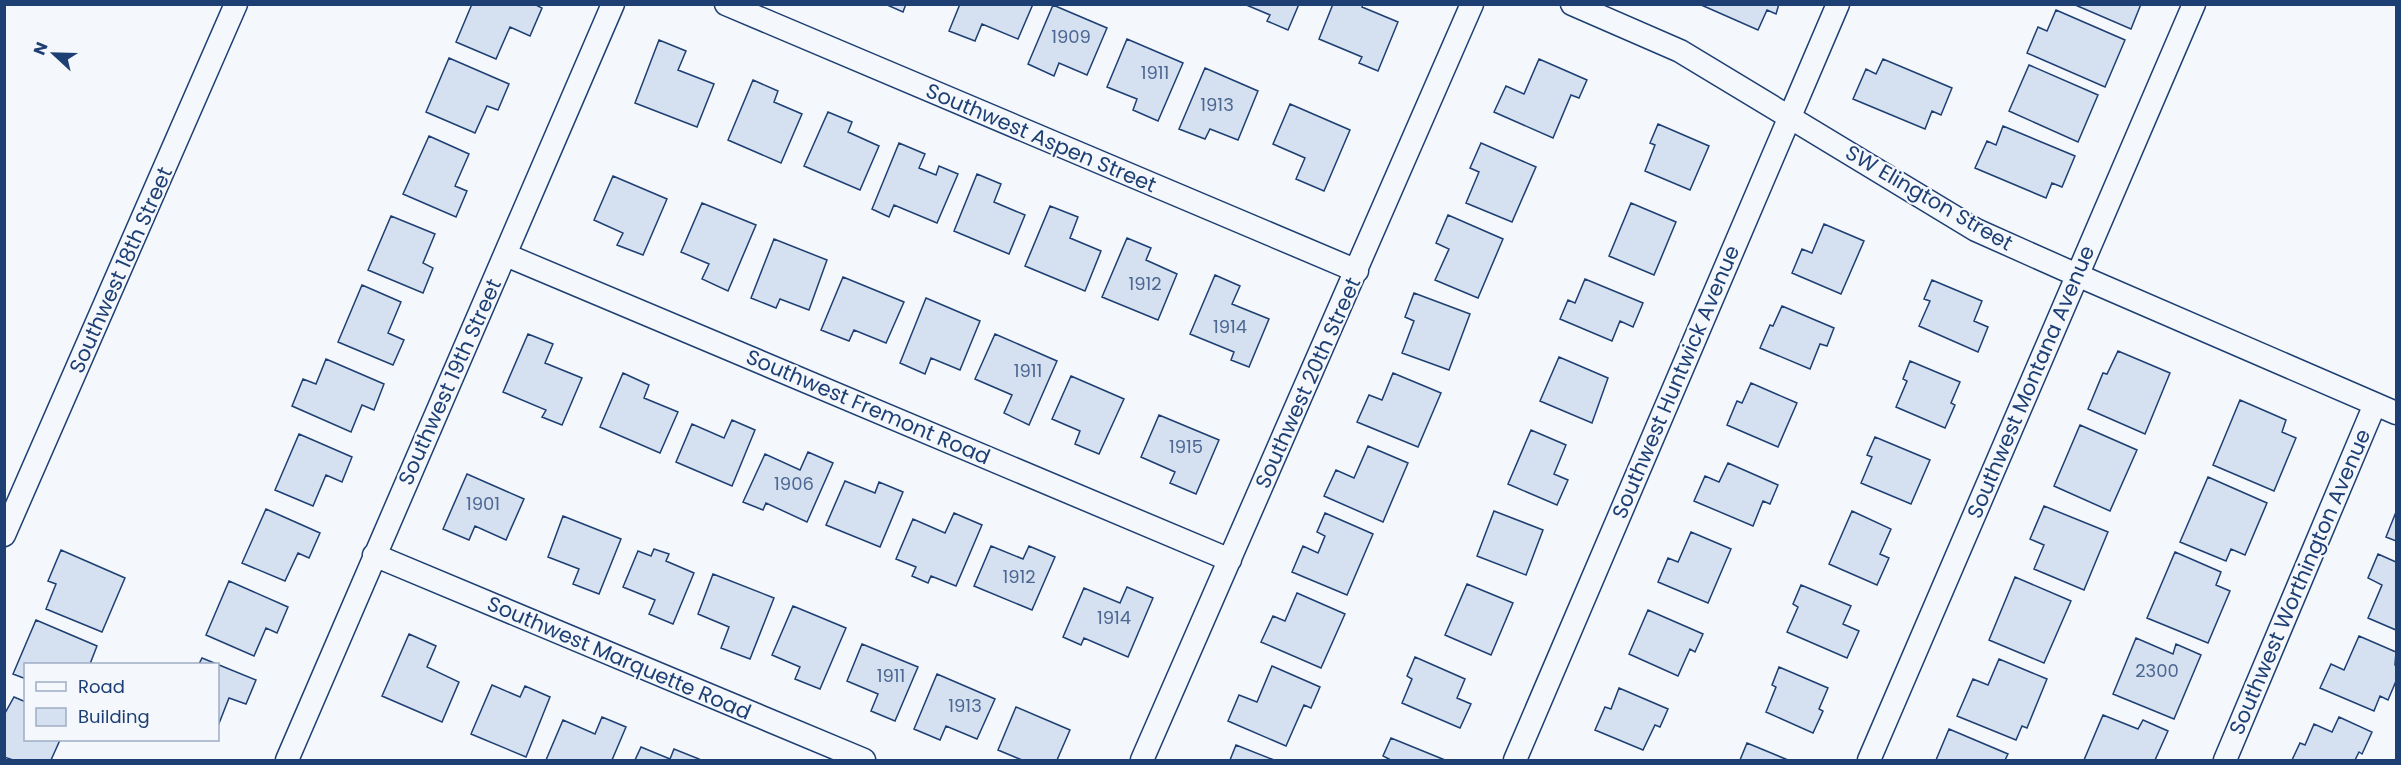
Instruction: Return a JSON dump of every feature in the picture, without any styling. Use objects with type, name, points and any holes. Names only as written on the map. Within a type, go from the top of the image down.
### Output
[{"type":"street","name":"Southwest 18th Street","points":[[4,535],[236,4]]},
{"type":"street","name":"Southwest 19th Street","points":[[287,760],[374,555],[507,255],[613,4]]},
{"type":"street","name":"Southwest Aspen Street","points":[[726,4],[1357,271]]},
{"type":"street","name":"Southwest 20th Street","points":[[1142,760],[1472,4]]},
{"type":"street","name":"SW Elington Street","points":[[1572,4],[1680,51],[1976,230],[2397,413]]},
{"type":"street","name":"Southwest Huntwick Avenue","points":[[1515,760],[1838,4]]},
{"type":"street","name":"Southwest Montana Avenue","points":[[1869,760],[2194,4]]},
{"type":"street","name":"Southwest Fremont Road","points":[[507,255],[1230,560]]},
{"type":"street","name":"Southwest Worthington Avenue","points":[[2225,760],[2375,404]]},
{"type":"street","name":"Southwest Marquette Road","points":[[374,555],[864,760]]},
{"type":"building","points":[[472,4],[534,4],[542,8],[530,36],[510,27],[496,59],[456,42]]},
{"type":"building","points":[[885,4],[906,4],[903,12]]},
{"type":"building","points":[[960,4],[1033,4],[1018,39],[982,24],[975,41],[949,31]]},
{"type":"building","points":[[1244,4],[1299,4],[1288,30],[1267,21],[1270,15]]},
{"type":"building","points":[[1333,4],[1363,4],[1362,7],[1398,22],[1378,71],[1359,63],[1362,57],[1319,39]]},
{"type":"building","points":[[1699,4],[1779,4],[1776,14],[1767,10],[1758,30]]},
{"type":"building","points":[[2073,4],[2141,4],[2131,29]]},
{"type":"building","points":[[1053,5],[1107,28],[1087,75],[1059,63],[1054,76],[1028,64]]},
{"type":"building","points":[[2056,10],[2125,40],[2105,87],[2027,53],[2038,27],[2047,31]]},
{"type":"building","points":[[1127,39],[1183,63],[1158,121],[1133,110],[1137,99],[1107,87]]},
{"type":"building","points":[[659,40],[686,51],[678,70],[714,84],[697,127],[635,103]]},
{"type":"building","points":[[449,58],[509,84],[498,110],[487,106],[475,133],[426,112]]},
{"type":"building","points":[[1539,59],[1587,80],[1579,98],[1571,95],[1553,138],[1494,112],[1506,86],[1524,94]]},
{"type":"building","points":[[1883,59],[1952,88],[1941,115],[1932,111],[1925,129],[1853,99],[1866,69],[1876,74]]},
{"type":"building","points":[[2029,65],[2098,95],[2078,142],[2009,111]]},
{"type":"building","points":[[1205,68],[1258,91],[1238,140],[1210,129],[1205,139],[1179,129]]},
{"type":"building","points":[[753,80],[778,91],[774,102],[802,114],[781,163],[728,140]]},
{"type":"building","points":[[1290,104],[1350,130],[1324,191],[1296,179],[1305,158],[1273,144]]},
{"type":"building","points":[[828,112],[852,122],[848,132],[879,146],[860,190],[804,166]]},
{"type":"building","points":[[1658,124],[1709,146],[1690,190],[1645,171],[1655,145],[1650,143]]},
{"type":"building","points":[[2003,126],[2075,156],[2062,187],[2052,183],[2046,198],[1975,168],[1987,141],[1996,145]]},
{"type":"building","points":[[429,136],[469,154],[455,186],[467,191],[456,217],[403,194]]},
{"type":"building","points":[[899,143],[925,154],[919,168],[936,175],[939,166],[958,174],[937,223],[894,205],[889,217],[872,209]]},
{"type":"building","points":[[1481,143],[1536,167],[1512,222],[1466,203],[1479,172],[1470,168]]},
{"type":"building","points":[[977,174],[1001,184],[994,202],[1025,215],[1009,254],[954,231]]},
{"type":"building","points":[[613,176],[667,199],[643,255],[617,245],[623,233],[594,220]]},
{"type":"building","points":[[702,203],[756,225],[728,291],[702,279],[709,264],[681,252]]},
{"type":"building","points":[[1631,203],[1676,222],[1654,275],[1609,256]]},
{"type":"building","points":[[1050,206],[1078,217],[1070,238],[1101,251],[1085,291],[1025,266]]},
{"type":"building","points":[[1448,215],[1503,239],[1478,298],[1435,280],[1449,249],[1436,243]]},
{"type":"building","points":[[391,216],[435,234],[423,263],[433,268],[423,293],[368,270]]},
{"type":"building","points":[[1824,224],[1864,241],[1841,294],[1792,273],[1802,249],[1812,253]]},
{"type":"building","points":[[1127,238],[1151,248],[1146,260],[1177,274],[1158,320],[1102,297]]},
{"type":"building","points":[[774,239],[827,260],[809,310],[780,299],[776,308],[751,298]]},
{"type":"building","points":[[1215,275],[1240,286],[1232,304],[1269,319],[1249,367],[1231,360],[1234,352],[1190,334]]},
{"type":"building","points":[[843,277],[904,302],[886,343],[854,330],[849,341],[821,330]]},
{"type":"building","points":[[1585,279],[1643,303],[1633,327],[1620,321],[1612,341],[1560,319],[1568,300],[1575,303]]},
{"type":"building","points":[[1932,280],[1982,301],[1974,321],[1988,327],[1978,352],[1919,326],[1930,301],[1924,299]]},
{"type":"building","points":[[362,285],[401,302],[388,333],[404,340],[393,365],[338,342]]},
{"type":"building","points":[[1414,293],[1470,314],[1449,370],[1402,353],[1414,321],[1405,317]]},
{"type":"building","points":[[926,298],[980,321],[960,370],[931,358],[925,374],[900,363]]},
{"type":"building","points":[[1782,306],[1834,328],[1827,346],[1820,344],[1810,369],[1760,348],[1770,325],[1773,326]]},
{"type":"building","points":[[528,334],[553,344],[545,363],[582,378],[562,425],[542,417],[546,410],[503,392]]},
{"type":"building","points":[[995,334],[1057,361],[1029,425],[1004,413],[1012,395],[975,379]]},
{"type":"building","points":[[2118,351],[2170,373],[2145,434],[2088,409],[2103,373],[2107,374]]},
{"type":"building","points":[[1559,357],[1608,378],[1592,423],[1540,401]]},
{"type":"building","points":[[326,359],[384,384],[374,410],[362,405],[351,432],[292,406],[303,379],[316,384]]},
{"type":"building","points":[[1910,361],[1960,382],[1951,403],[1955,405],[1945,428],[1896,407],[1907,381],[1903,379]]},
{"type":"building","points":[[623,373],[649,385],[644,398],[678,412],[660,453],[600,427]]},
{"type":"building","points":[[1393,373],[1441,393],[1418,447],[1357,422],[1369,395],[1382,400]]},
{"type":"building","points":[[1071,376],[1124,399],[1099,454],[1075,444],[1080,431],[1052,419]]},
{"type":"building","points":[[1751,383],[1797,403],[1778,447],[1727,425],[1737,401],[1742,403]]},
{"type":"building","points":[[2240,400],[2286,420],[2282,432],[2296,438],[2274,491],[2213,465]]},
{"type":"building","points":[[1159,415],[1219,440],[1196,494],[1170,483],[1175,472],[1141,457]]},
{"type":"building","points":[[732,420],[755,430],[732,486],[676,462],[692,424],[724,438]]},
{"type":"building","points":[[2080,425],[2137,450],[2110,511],[2054,486]]},
{"type":"building","points":[[1531,430],[1566,445],[1554,474],[1568,480],[1557,505],[1508,484]]},
{"type":"building","points":[[299,434],[352,457],[342,482],[326,475],[313,506],[275,490]]},
{"type":"building","points":[[1875,437],[1930,460],[1911,504],[1861,483],[1872,457],[1867,455]]},
{"type":"building","points":[[1368,446],[1408,463],[1383,522],[1324,496],[1336,470],[1354,478]]},
{"type":"building","points":[[808,452],[833,463],[807,522],[766,503],[763,510],[743,502],[765,454],[800,470]]},
{"type":"building","points":[[1728,463],[1778,485],[1770,504],[1763,501],[1753,526],[1694,501],[1705,476],[1719,482]]},
{"type":"building","points":[[467,474],[524,499],[506,540],[475,526],[469,540],[443,529]]},
{"type":"building","points":[[2208,477],[2267,503],[2245,555],[2231,549],[2226,561],[2180,542]]},
{"type":"building","points":[[845,481],[875,493],[879,482],[903,492],[880,547],[826,525]]},
{"type":"building","points":[[2044,506],[2108,532],[2084,590],[2034,569],[2044,545],[2030,539]]},
{"type":"building","points":[[266,509],[320,533],[309,558],[298,553],[285,581],[242,563]]},
{"type":"building","points":[[1494,511],[1543,530],[1526,575],[1477,556]]},
{"type":"building","points":[[1852,511],[1891,529],[1880,554],[1889,558],[1877,585],[1829,564]]},
{"type":"building","points":[[2396,512],[2396,541],[2386,537]]},
{"type":"building","points":[[954,513],[982,525],[956,586],[931,576],[928,583],[912,576],[916,567],[896,559],[913,519],[945,533]]},
{"type":"building","points":[[1325,513],[1373,534],[1347,595],[1292,572],[1303,546],[1318,553],[1325,536],[1317,532]]},
{"type":"building","points":[[563,516],[621,539],[599,594],[573,584],[579,569],[548,557]]},
{"type":"building","points":[[1691,532],[1731,549],[1708,603],[1658,582],[1668,558],[1678,562]]},
{"type":"building","points":[[991,546],[1023,559],[1029,546],[1055,557],[1032,610],[974,586]]},
{"type":"building","points":[[654,549],[669,554],[666,561],[694,573],[673,624],[649,614],[655,600],[623,587],[638,551],[651,556]]},
{"type":"building","points":[[61,550],[125,578],[102,632],[46,609],[56,584],[48,581]]},
{"type":"building","points":[[2175,552],[2221,572],[2216,585],[2230,591],[2208,643],[2147,618]]},
{"type":"building","points":[[2378,554],[2396,562],[2396,630],[2368,618],[2382,585],[2368,578]]},
{"type":"building","points":[[713,574],[774,598],[750,659],[721,648],[729,627],[698,614]]},
{"type":"building","points":[[2015,577],[2071,601],[2044,663],[1989,640]]},
{"type":"building","points":[[229,581],[288,607],[277,633],[266,628],[254,656],[206,635]]},
{"type":"building","points":[[1467,584],[1513,603],[1491,655],[1445,635]]},
{"type":"building","points":[[1801,585],[1851,606],[1843,624],[1859,631],[1847,658],[1787,632],[1798,607],[1793,604]]},
{"type":"building","points":[[1127,587],[1153,598],[1128,657],[1084,638],[1081,645],[1063,637],[1084,588],[1120,603]]},
{"type":"building","points":[[1297,593],[1345,614],[1321,668],[1261,642],[1273,616],[1285,621]]},
{"type":"building","points":[[793,606],[846,628],[820,689],[795,679],[800,667],[772,655]]},
{"type":"building","points":[[1648,610],[1703,634],[1695,652],[1690,649],[1678,676],[1629,654]]},
{"type":"building","points":[[36,620],[97,646],[90,663],[24,663],[24,678],[13,674]]},
{"type":"building","points":[[409,634],[436,646],[427,667],[459,682],[442,722],[382,696]]},
{"type":"building","points":[[2359,636],[2396,652],[2396,681],[2388,700],[2380,696],[2374,711],[2320,688],[2331,664],[2344,670]]},
{"type":"building","points":[[2136,638],[2173,654],[2176,644],[2201,655],[2174,719],[2113,694]]},
{"type":"building","points":[[862,644],[918,667],[895,721],[871,711],[878,694],[847,681]]},
{"type":"building","points":[[1415,657],[1465,679],[1457,698],[1471,704],[1460,728],[1402,703],[1412,679],[1407,676]]},
{"type":"building","points":[[202,658],[214,663],[200,663]]},
{"type":"building","points":[[1999,659],[2047,679],[2027,728],[2022,726],[2016,740],[1957,716],[1973,679],[1988,685]]},
{"type":"building","points":[[219,665],[256,680],[246,704],[229,698],[219,723]]},
{"type":"building","points":[[1272,666],[1320,687],[1311,708],[1304,705],[1286,746],[1228,721],[1239,695],[1257,702]]},
{"type":"building","points":[[1779,667],[1828,688],[1819,709],[1823,711],[1813,733],[1766,712],[1776,687],[1772,685]]},
{"type":"building","points":[[937,674],[995,699],[977,739],[946,726],[940,740],[914,729]]},
{"type":"building","points":[[492,685],[520,697],[525,686],[550,697],[526,757],[471,734]]},
{"type":"building","points":[[1619,688],[1668,709],[1660,727],[1655,725],[1643,750],[1595,730],[1605,707],[1611,709]]},
{"type":"building","points":[[14,697],[24,701],[24,741],[60,741],[51,760],[13,760],[4,757],[4,715]]},
{"type":"building","points":[[1016,707],[1070,730],[1057,760],[1022,760],[998,750]]},
{"type":"building","points":[[2103,715],[2138,729],[2143,720],[2168,731],[2155,760],[2084,760]]},
{"type":"building","points":[[602,717],[626,727],[612,760],[546,760],[563,720],[595,734]]},
{"type":"building","points":[[2339,717],[2372,732],[2362,754],[2359,752],[2355,760],[2292,760],[2300,743],[2305,745],[2314,724],[2332,732]]},
{"type":"building","points":[[1949,729],[2008,754],[2005,760],[1936,760]]},
{"type":"building","points":[[1391,738],[1445,760],[1388,760],[1383,756]]},
{"type":"building","points":[[1747,743],[1788,760],[1740,760]]},
{"type":"building","points":[[1236,745],[1274,760],[1230,760]]},
{"type":"building","points":[[641,747],[670,759],[674,749],[699,759],[635,760]]}]
